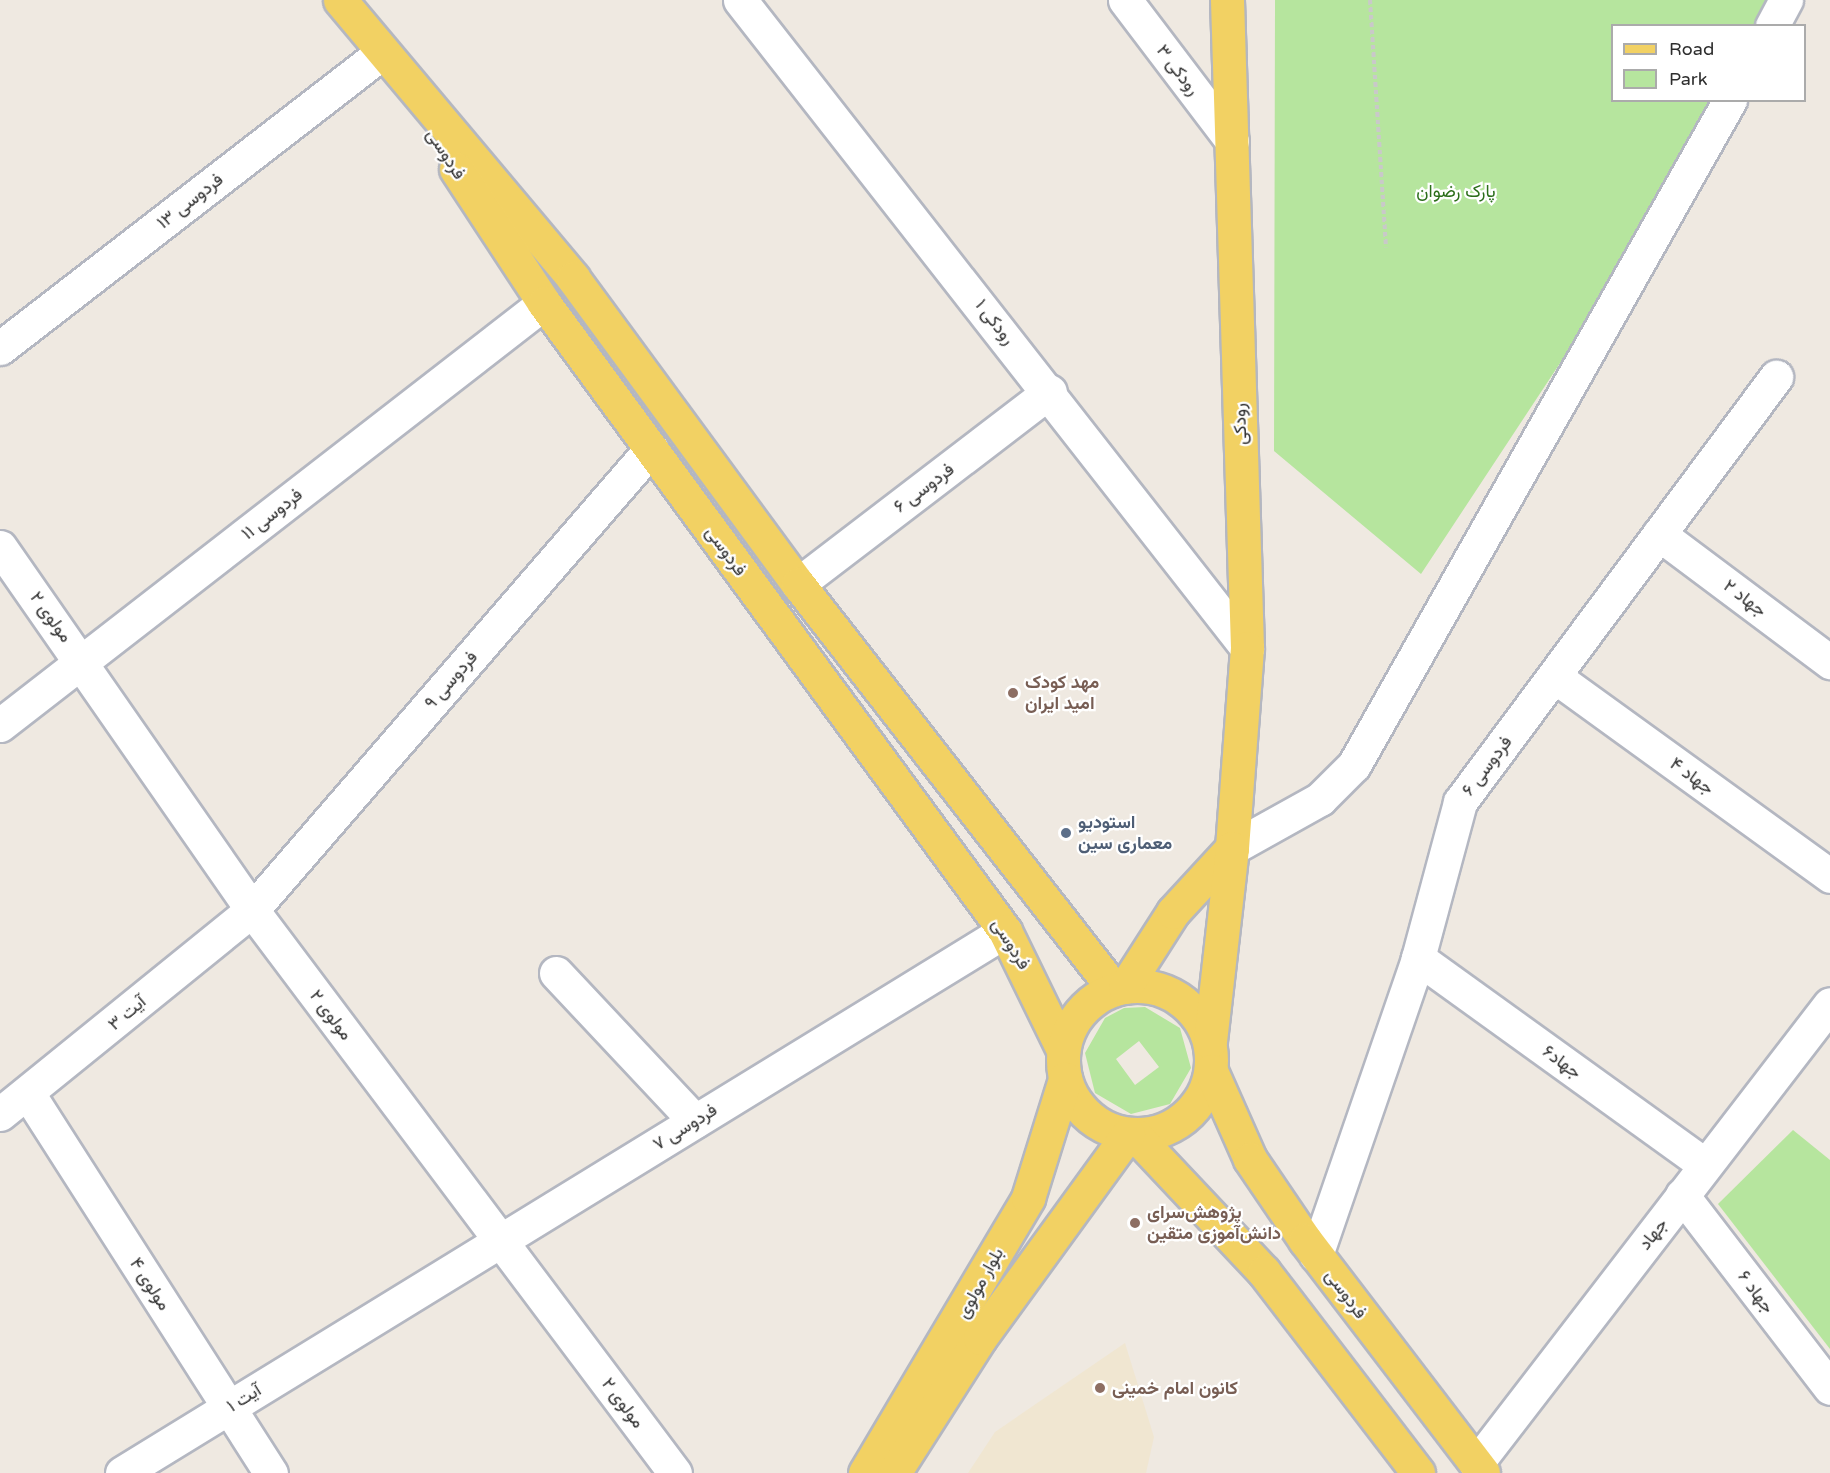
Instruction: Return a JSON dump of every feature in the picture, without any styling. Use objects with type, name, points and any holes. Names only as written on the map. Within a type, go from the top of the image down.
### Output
[{"type":"main road","name":"فردوسی","points":[[340,0],[381,54],[573,278],[798,584],[1120,988]]},
{"type":"main road","name":"رودکی","points":[[1211,1057],[1232,849],[1247,648],[1227,0]]},
{"type":"main road","name":"فردوسی","points":[[381,54],[544,303],[1005,931],[1064,1065]]},
{"type":"main road","points":[[1120,988],[1173,912],[1232,849]]},
{"type":"main road","points":[[1153,987],[1178,998],[1198,1017],[1211,1057],[1203,1097],[1185,1118],[1162,1131],[1131,1135],[1100,1125],[1078,1106],[1064,1065],[1072,1024],[1090,1002],[1120,988],[1153,987]]},
{"type":"main road","name":"فردوسی","points":[[1211,1057],[1250,1159],[1316,1255],[1479,1468]]},
{"type":"main road","name":"بلوار مولوی","points":[[865,1473],[1028,1198],[1064,1065]]},
{"type":"main road","points":[[1131,1135],[1264,1272],[1418,1473]]},
{"type":"main road","name":"بلوار مولوی","points":[[894,1473],[980,1338],[1131,1135]]},
{"type":"street","name":"رودکی ۱","points":[[740,0],[1050,391],[1247,648]]},
{"type":"street","name":"رودکی ۳","points":[[1125,0],[1232,141]]},
{"type":"street","points":[[1773,24],[1786,0]]},
{"type":"street","name":"فردوسی ۱۳","points":[[0,348],[381,54]]},
{"type":"street","points":[[1232,849],[1320,799],[1354,765],[1729,102]]},
{"type":"street","name":"فردوسی ۱۱","points":[[0,725],[544,303]]},
{"type":"street","name":"فردوسی ۶","points":[[1316,1255],[1418,958],[1460,802],[1776,377]]},
{"type":"street","name":"فردوسی ۶","points":[[798,584],[1050,391]]},
{"type":"street","name":"فردوسی ۹","points":[[252,910],[651,449]]},
{"type":"street","name":"جهاد ۲","points":[[1659,534],[1830,662]]},
{"type":"street","name":"مولوی ۲","points":[[0,547],[83,661],[252,910],[502,1239],[675,1473]]},
{"type":"street","name":"جهاد ۴","points":[[1554,676],[1830,876]]},
{"type":"street","name":"آیت ۳","points":[[0,1114],[29,1095],[252,910]]},
{"type":"street","name":"فردوسی ۷","points":[[365,1323],[1005,931]]},
{"type":"street","name":"جهاد۶","points":[[1418,958],[1706,1165]]},
{"type":"street","points":[[556,973],[695,1121]]},
{"type":"street","name":"جهاد","points":[[1479,1468],[1682,1195],[1830,1004]]},
{"type":"street","name":"مولوی ۴","points":[[29,1095],[271,1473]]},
{"type":"street","name":"جهاد ۶","points":[[1682,1195],[1830,1388]]},
{"type":"street","name":"آیت ۱","points":[[122,1473],[365,1323]]},
{"type":"path","points":[[1370,0],[1386,248]]},
{"type":"shaded area","name":"کانون امام خمینی","points":[[1125,1343],[1154,1437],[1146,1473],[968,1473],[995,1432]]},
{"type":"green space","name":"پارک رضوان","points":[[1275,0],[1799,0],[1783,24],[1611,24],[1611,102],[1732,102],[1421,574],[1274,451]]},
{"type":"green space","points":[[1145,1007],[1180,1028],[1191,1068],[1170,1104],[1131,1114],[1095,1093],[1085,1053],[1105,1018],[1124,1008]],"holes":[[[1139,1041],[1159,1067],[1135,1085],[1116,1059]]]},
{"type":"green space","points":[[1793,1130],[1830,1160],[1830,1349],[1718,1204]]},
{"type":"place","name":"مهد کودک امید ایران","points":[[1013,693]]},
{"type":"place","name":"استودیو معماری سین","points":[[1066,833]]},
{"type":"place","name":"پژوهش‌سرای دانش‌آموزی متقین","points":[[1135,1223]]},
{"type":"place","name":"کانون امام خمینی","points":[[1100,1388]]}]
